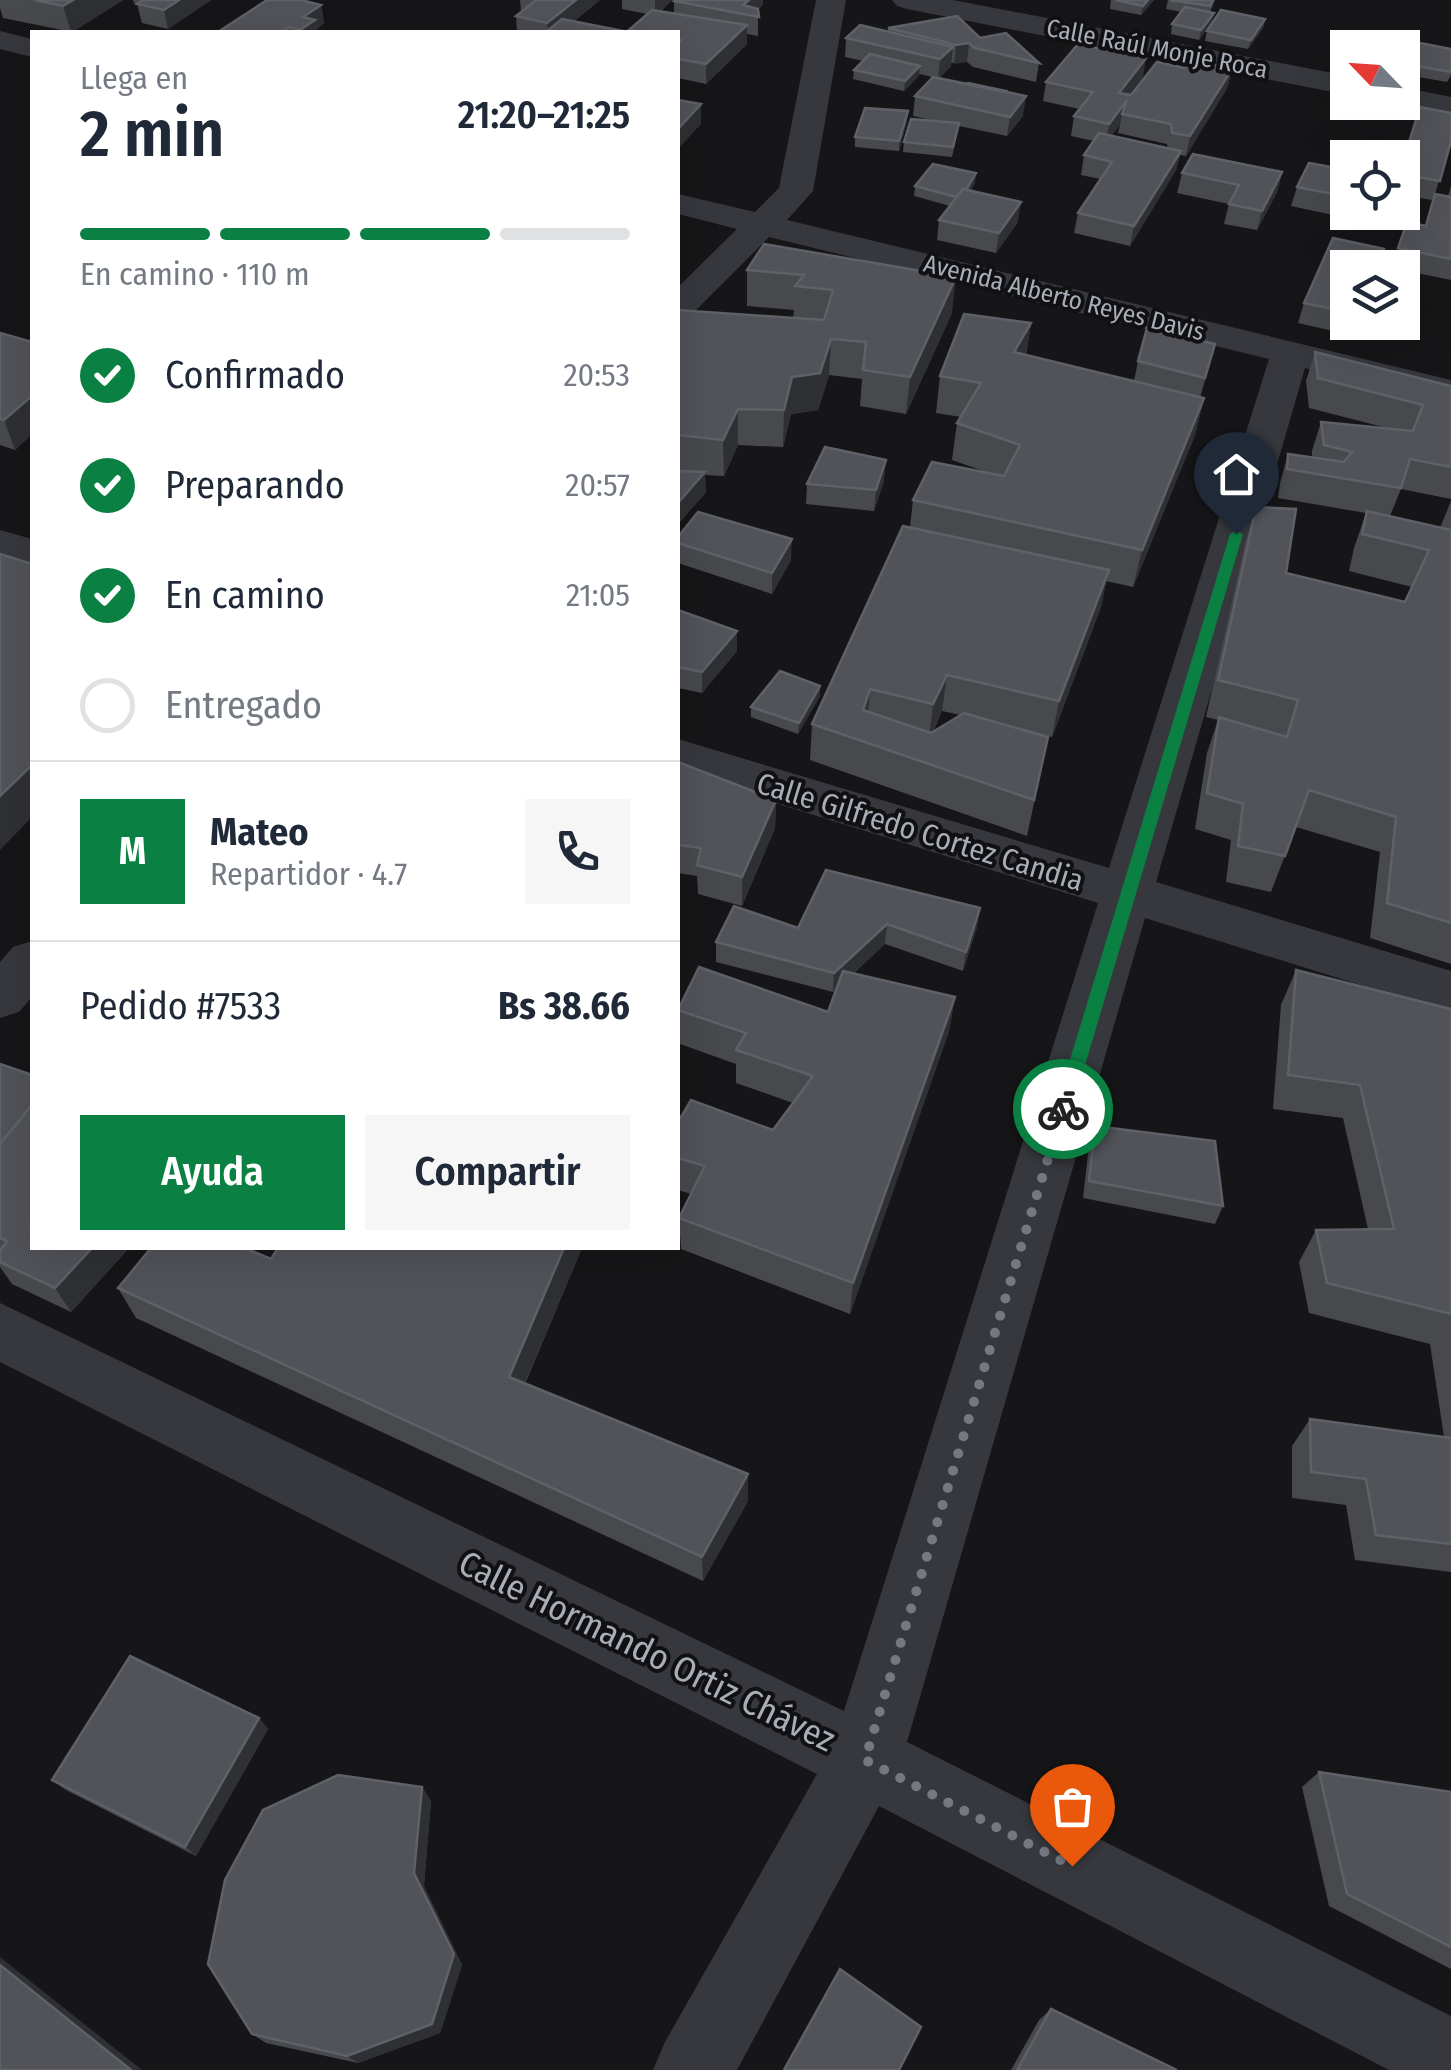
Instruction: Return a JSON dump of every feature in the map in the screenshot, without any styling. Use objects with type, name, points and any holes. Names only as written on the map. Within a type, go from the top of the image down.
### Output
[{"type":"street","points":[[680,305],[796,191],[831,0]]},
{"type":"street","name":"Calle Raúl Monje Roca","points":[[907,0],[1330,82]]},
{"type":"street","points":[[0,40],[30,48]]},
{"type":"street","points":[[1420,100],[1451,106]]},
{"type":"street","points":[[761,224],[766,169]]},
{"type":"street","name":"Avenida Alberto Reyes Davis","points":[[680,204],[1451,392]]},
{"type":"street","points":[[693,2070],[865,1760],[1290,352]]},
{"type":"street","points":[[0,543],[30,552]]},
{"type":"street","name":"Calle Gilfredo Cortez Candia","points":[[680,757],[1128,897],[1451,992]]},
{"type":"street","points":[[0,997],[30,964]]},
{"type":"street","name":"Calle Hormando Ortiz Chávez","points":[[0,1331],[865,1760],[1451,2059]]},
{"type":"building","points":[[35,0],[73,0],[63,6]]},
{"type":"building","points":[[143,0],[179,0],[164,10],[137,4]]},
{"type":"building","points":[[267,0],[301,0],[321,5],[303,17],[315,20],[300,30],[221,30]]},
{"type":"building","points":[[536,0],[576,0],[547,23],[516,16]]},
{"type":"building","points":[[749,0],[743,5],[758,9],[759,17],[674,1]]},
{"type":"building","points":[[1116,0],[1148,0],[1143,6]]},
{"type":"building","points":[[1170,0],[1213,0],[1210,6]]},
{"type":"building","points":[[1185,7],[1214,13],[1201,30],[1172,24]]},
{"type":"building","points":[[652,10],[747,25],[706,64],[680,59],[680,30],[629,30]]},
{"type":"building","points":[[1221,10],[1265,19],[1251,40],[1207,31]]},
{"type":"building","points":[[957,16],[980,38],[1006,33],[1039,63],[975,48],[969,43],[956,45],[888,28]]},
{"type":"building","points":[[562,19],[618,30],[548,30]]},
{"type":"building","points":[[860,25],[953,47],[940,59],[846,38]]},
{"type":"building","points":[[1420,43],[1451,49],[1451,72],[1420,67]]},
{"type":"building","points":[[1078,44],[1146,58],[1119,93],[1131,95],[1157,62],[1185,68],[1190,60],[1232,69],[1190,136],[1172,133],[1171,124],[1122,114],[1127,100],[1109,124],[1074,116],[1093,92],[1046,82]]},
{"type":"building","points":[[870,54],[920,66],[905,81],[854,70]]},
{"type":"building","points":[[933,77],[1026,96],[1010,117],[915,96]]},
{"type":"building","points":[[680,100],[701,104],[680,127]]},
{"type":"building","points":[[1420,107],[1451,113],[1451,141],[1440,181],[1420,177],[1420,140],[1410,140],[1416,120],[1420,120]]},
{"type":"building","points":[[865,108],[908,111],[899,141],[855,137]]},
{"type":"building","points":[[911,119],[959,123],[953,147],[904,142]]},
{"type":"building","points":[[1099,133],[1181,151],[1134,226],[1078,213],[1112,162],[1084,155]]},
{"type":"building","points":[[1193,154],[1282,172],[1262,211],[1229,204],[1239,185],[1182,173]]},
{"type":"building","points":[[1309,163],[1330,167],[1330,193],[1297,187]]},
{"type":"building","points":[[933,164],[976,173],[966,190],[956,197],[915,186]]},
{"type":"building","points":[[963,189],[1021,202],[999,233],[939,220]]},
{"type":"building","points":[[1435,194],[1451,197],[1451,259],[1398,248],[1404,230],[1426,226]]},
{"type":"building","points":[[1333,238],[1384,249],[1330,250],[1330,308],[1304,303]]},
{"type":"building","points":[[764,244],[956,277],[910,377],[863,370],[866,342],[831,339],[820,373],[792,377],[784,410],[738,409],[723,440],[680,435],[680,310],[824,320],[833,290],[795,286],[804,275],[747,270]]},
{"type":"building","points":[[964,314],[1031,323],[1014,352],[1204,398],[1142,550],[913,500],[932,462],[1004,476],[1020,445],[957,423],[981,383],[940,376]]},
{"type":"building","points":[[1147,328],[1215,344],[1205,378],[1138,361]]},
{"type":"building","points":[[0,333],[30,341],[30,398],[4,420],[0,419]]},
{"type":"building","points":[[1315,352],[1451,386],[1451,467],[1410,459],[1401,488],[1287,469],[1288,454],[1344,462],[1352,452],[1324,445],[1321,422],[1413,431],[1423,405],[1318,378]]},
{"type":"building","points":[[825,447],[886,460],[876,490],[807,484]]},
{"type":"building","points":[[680,471],[705,472],[680,501]]},
{"type":"building","points":[[1256,507],[1296,509],[1286,573],[1405,602],[1429,550],[1362,534],[1367,511],[1451,530],[1451,923],[1387,903],[1396,817],[1309,790],[1285,856],[1238,846],[1243,804],[1207,793],[1219,717],[1287,737],[1298,700],[1218,680]]},
{"type":"building","points":[[698,512],[792,539],[772,573],[680,544],[680,534]]},
{"type":"building","points":[[903,526],[1109,570],[1059,701],[947,675],[933,704],[870,689],[863,710],[931,733],[964,713],[1048,737],[1034,800],[812,724]]},
{"type":"building","points":[[0,554],[30,563],[30,767],[0,796]]},
{"type":"building","points":[[680,611],[737,631],[702,672],[680,667]]},
{"type":"building","points":[[780,671],[820,686],[799,723],[751,707]]},
{"type":"building","points":[[680,763],[776,800],[742,877],[697,865],[701,848],[680,845]]},
{"type":"building","points":[[826,870],[980,908],[966,952],[887,924],[834,973],[716,942],[734,906],[798,928]]},
{"type":"building","points":[[699,967],[828,1012],[843,971],[955,997],[853,1283],[680,1218],[705,1166],[680,1159],[680,1119],[691,1100],[773,1130],[813,1076],[736,1050],[746,1033],[680,1011]]},
{"type":"building","points":[[1296,970],[1451,1009],[1451,1314],[1327,1283],[1316,1230],[1394,1229],[1360,1085],[1288,1075]]},
{"type":"building","points":[[0,1064],[30,1074],[30,1107],[0,1144]]},
{"type":"building","points":[[30,1107],[30,1250],[90,1250],[55,1288],[0,1262],[0,1251],[7,1241],[0,1238],[0,1144]]},
{"type":"building","points":[[1095,1126],[1215,1141],[1223,1206],[1089,1181]]},
{"type":"building","points":[[149,1250],[250,1250],[271,1259],[277,1250],[563,1250],[509,1377],[748,1474],[702,1557],[118,1288]]},
{"type":"building","points":[[1310,1419],[1451,1438],[1451,1544],[1376,1535],[1366,1479],[1311,1472]]},
{"type":"building","points":[[130,1656],[259,1718],[185,1847],[52,1780]]},
{"type":"building","points":[[1319,1772],[1451,1792],[1451,1947],[1347,1894]]},
{"type":"building","points":[[338,1775],[422,1787],[414,1873],[454,1954],[432,2024],[347,2056],[252,2034],[208,1964],[225,1880],[263,1810]]},
{"type":"building","points":[[0,1965],[131,2070],[0,2070]]},
{"type":"building","points":[[840,1969],[921,2027],[899,2070],[784,2070]]},
{"type":"building","points":[[1051,2009],[1177,2070],[1017,2070]]},
{"type":"way so far","points":[[1063,1109],[865,1760],[1072,1866]]},
{"type":"route","points":[[1063,1109],[1236,534]]}]
